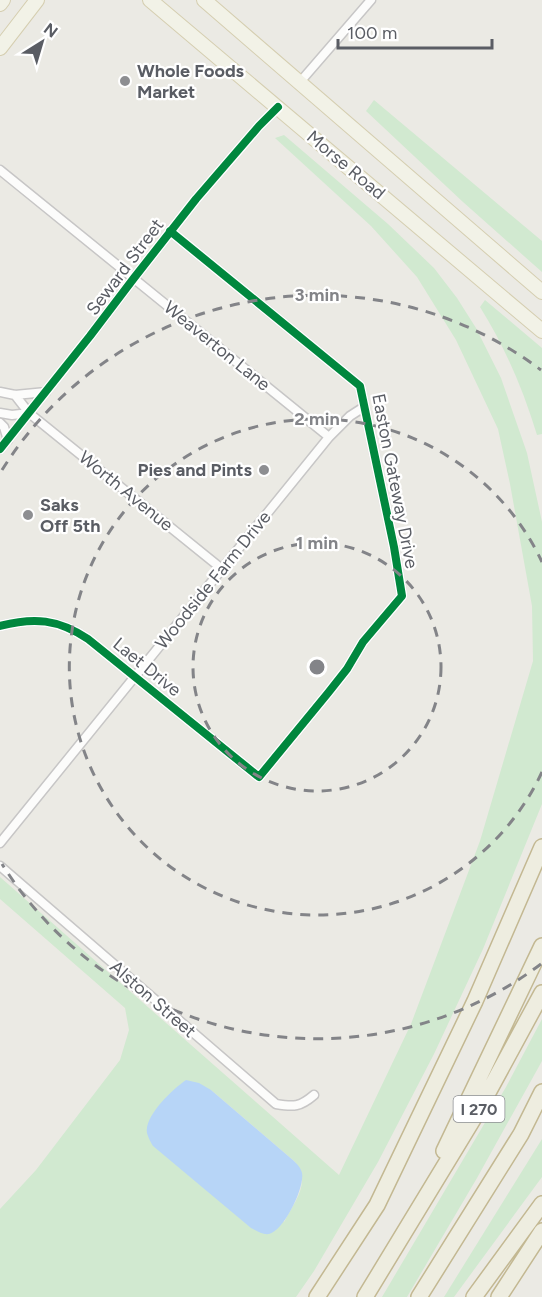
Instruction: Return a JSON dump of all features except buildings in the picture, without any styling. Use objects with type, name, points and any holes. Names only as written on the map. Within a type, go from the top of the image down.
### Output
[{"type":"highway","points":[[317,1297],[376,1205],[475,1001],[542,847]]},
{"type":"highway","points":[[411,1222],[542,946]]},
{"type":"highway","name":"I 270","points":[[365,1297],[478,1111],[542,993]]},
{"type":"highway","name":"I 270","points":[[419,1297],[521,1134],[542,1092]]},
{"type":"highway","points":[[521,1134],[542,1107]]},
{"type":"highway","points":[[474,1297],[542,1204]]},
{"type":"highway","points":[[499,1297],[542,1231]]},
{"type":"main road","points":[[0,4],[3,0]]},
{"type":"main road","points":[[0,48],[37,0]]},
{"type":"main road","name":"Morse Road","points":[[150,0],[542,331]]},
{"type":"main road","name":"Morse Road","points":[[204,0],[542,292]]},
{"type":"street","points":[[300,82],[371,0]]},
{"type":"street","name":"Seward Street","points":[[0,449],[101,323],[170,231],[259,126],[278,107]]},
{"type":"street","points":[[0,170],[134,278]]},
{"type":"street","name":"Easton Gateway Drive","points":[[170,231],[360,386],[394,547],[402,596],[363,642],[340,677],[260,777]]},
{"type":"street","name":"Weaverton Lane","points":[[134,278],[329,437]]},
{"type":"street","points":[[0,392],[15,395],[46,392]]},
{"type":"street","name":"Worth Avenue","points":[[15,395],[30,413],[222,569]]},
{"type":"street","name":"Woodside Farm Drive","points":[[0,843],[329,437],[350,416],[364,407]]},
{"type":"street","points":[[0,413],[12,415],[30,413]]},
{"type":"street","points":[[0,423],[4,427],[8,440]]},
{"type":"street","name":"Laet Drive","points":[[0,626],[21,621],[49,621],[74,630],[260,777]]},
{"type":"street","name":"Alston Street","points":[[0,866],[276,1104],[302,1105],[314,1095]]},
{"type":"green space","points":[[374,100],[542,241],[542,272],[366,111]]},
{"type":"green space","points":[[284,135],[388,224],[434,268],[476,328],[501,378],[527,453],[542,522],[542,804],[483,949],[434,1054],[378,1162],[314,1271],[296,1297],[0,1297],[0,1209],[36,1170],[120,1060],[129,1030],[125,1008],[0,899],[0,877],[339,1175],[411,1024],[480,841],[533,661],[532,606],[498,429],[456,340],[417,277],[371,226],[275,138]],"holes":[[[211,1090],[294,1161],[302,1177],[302,1184],[297,1199],[284,1222]]]},
{"type":"green space","points":[[485,300],[542,348],[542,434],[537,435],[513,369],[480,307]]},
{"type":"green space","points":[[542,1019],[542,1061],[477,1178],[407,1297],[382,1297],[506,1087]]},
{"type":"green space","points":[[542,1139],[542,1177],[454,1297],[444,1297]]},
{"type":"water","points":[[186,1080],[199,1083],[211,1090],[300,1168],[302,1180],[297,1198],[287,1217],[275,1231],[264,1234],[251,1228],[152,1145],[147,1133],[150,1119],[167,1096]]},
{"type":"cycle path","points":[[0,449],[196,199],[278,107]]},
{"type":"cycle path","points":[[0,626],[35,621],[56,624],[77,632],[259,777],[347,669],[363,642],[402,596],[360,386],[170,231]]},
{"type":"place","name":"Whole Foods Market","points":[[125,81]]},
{"type":"place","name":"Pies and Pints","points":[[264,470]]},
{"type":"place","name":"Saks Off 5th","points":[[28,515]]}]
